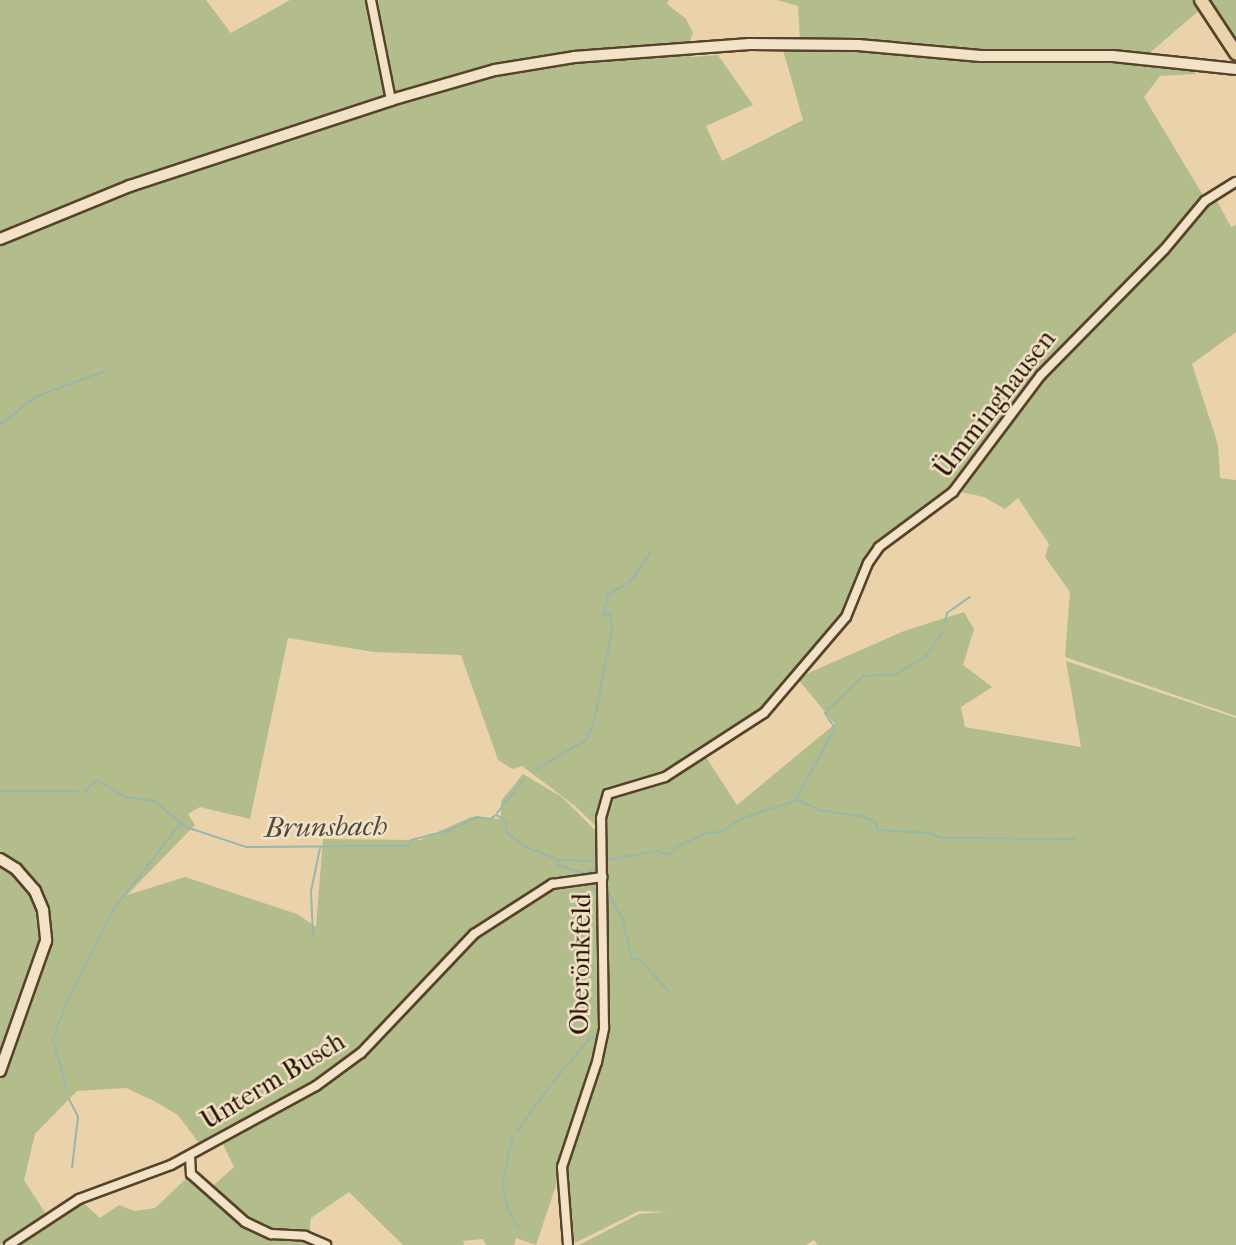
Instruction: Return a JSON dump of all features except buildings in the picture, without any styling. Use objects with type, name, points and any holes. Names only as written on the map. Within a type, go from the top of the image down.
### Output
[{"type":"main road","points":[[1201,0],[1236,53]]},
{"type":"main road","points":[[0,239],[130,186],[391,100],[504,68],[590,55],[799,45],[894,47],[1013,57],[1092,55],[1236,69]]},
{"type":"street","points":[[371,0],[391,100]]},
{"type":"street","name":"Ümminghausen","points":[[604,803],[612,791],[670,774],[764,713],[846,617],[868,563],[879,547],[954,492],[1041,374],[1164,250],[1205,201],[1236,182]]},
{"type":"street","name":"Oberönkfeld","points":[[568,1245],[562,1167],[597,1062],[604,1028],[604,803]]},
{"type":"street","points":[[0,859],[16,869],[35,891],[43,910],[46,941],[0,1071]]},
{"type":"street","name":"Unterm Busch","points":[[9,1245],[94,1192],[190,1156],[316,1086],[361,1054],[474,934],[520,901],[552,884],[603,877]]},
{"type":"street","points":[[190,1156],[191,1174],[245,1222],[271,1234],[305,1236],[326,1245]]},
{"type":"green space","points":[[0,0],[206,0],[231,33],[290,0],[669,0],[667,4],[686,19],[693,33],[688,46],[690,57],[718,55],[753,105],[706,126],[722,161],[803,120],[783,50],[793,45],[894,47],[1013,57],[1113,56],[1196,66],[1195,74],[1160,76],[1144,97],[1204,197],[1215,197],[1231,227],[1236,225],[1236,332],[1192,364],[1218,445],[1220,478],[1236,480],[1236,716],[1065,657],[1070,592],[1045,557],[1049,544],[1018,498],[1005,509],[984,497],[956,491],[963,481],[948,497],[879,547],[868,563],[846,617],[772,704],[698,757],[704,754],[737,805],[835,724],[797,678],[904,631],[964,612],[974,629],[963,665],[992,687],[961,707],[965,727],[1081,747],[1066,661],[1236,718],[1236,1245],[818,1245],[814,1240],[806,1245],[579,1245],[639,1214],[666,1212],[639,1211],[575,1243],[562,1180],[597,1064],[536,1245],[516,1238],[514,1245],[486,1245],[483,1239],[463,1241],[464,1245],[403,1245],[349,1192],[311,1218],[308,1245],[12,1245],[79,1199],[100,1218],[119,1205],[135,1211],[155,1208],[191,1174],[207,1191],[234,1167],[220,1138],[315,1086],[361,1053],[474,934],[552,884],[603,877],[605,1004],[599,1060],[607,1004],[602,818],[611,793],[601,811],[602,832],[575,806],[522,766],[512,769],[498,760],[461,655],[374,652],[288,638],[250,819],[200,807],[188,814],[195,825],[127,895],[185,877],[297,914],[316,927],[323,839],[420,840],[471,817],[501,819],[501,801],[523,774],[562,797],[600,835],[601,876],[552,882],[521,897],[472,932],[360,1052],[313,1085],[201,1146],[178,1115],[126,1088],[77,1091],[35,1134],[24,1180],[49,1219],[0,1245],[0,1078],[33,985],[0,1067],[0,859],[28,877],[0,857],[0,244],[164,178],[500,72],[497,64],[160,172],[0,234]]},
{"type":"green space","points":[[777,0],[1197,0],[1202,8],[1145,57],[1013,56],[800,41],[798,6]]},
{"type":"green space","points":[[1207,0],[1236,0],[1236,44]]},
{"type":"waterway","points":[[0,425],[35,397],[105,371]]},
{"type":"waterway","points":[[535,770],[586,740],[594,722],[612,629],[610,614],[603,616],[609,594],[631,581],[650,553]]},
{"type":"waterway","points":[[945,623],[947,613],[970,597]]},
{"type":"waterway","points":[[607,860],[656,851],[670,855],[676,847],[706,833],[721,832],[740,819],[795,801],[835,728],[825,713],[863,676],[897,674],[926,656],[942,632]]},
{"type":"waterway","points":[[497,813],[524,779]]},
{"type":"waterway","name":"Brunsbach","points":[[85,791],[97,780],[125,797],[154,801],[186,827],[246,847],[409,846],[411,840],[448,831],[477,817],[490,819],[496,815],[507,821],[506,832],[528,848],[559,860],[599,861]]},
{"type":"waterway","name":"Brunsbach","points":[[0,791],[78,791]]},
{"type":"waterway","points":[[796,799],[819,810],[860,816],[876,822],[878,830],[929,833],[943,838],[1075,839]]},
{"type":"waterway","points":[[67,1090],[53,1039],[65,1006],[113,910],[181,823]]},
{"type":"waterway","points":[[313,935],[311,891],[320,848]]},
{"type":"waterway","points":[[557,860],[558,865],[585,874],[594,869]]},
{"type":"waterway","points":[[607,869],[607,890],[622,918],[632,958],[640,960],[668,991]]},
{"type":"waterway","points":[[590,885],[598,893]]},
{"type":"waterway","points":[[553,1082],[589,1039],[599,1035],[600,1020]]},
{"type":"waterway","points":[[517,1131],[550,1086]]},
{"type":"waterway","points":[[69,1099],[78,1117],[72,1168]]},
{"type":"waterway","points":[[513,1137],[502,1183],[507,1207],[518,1227]]}]
